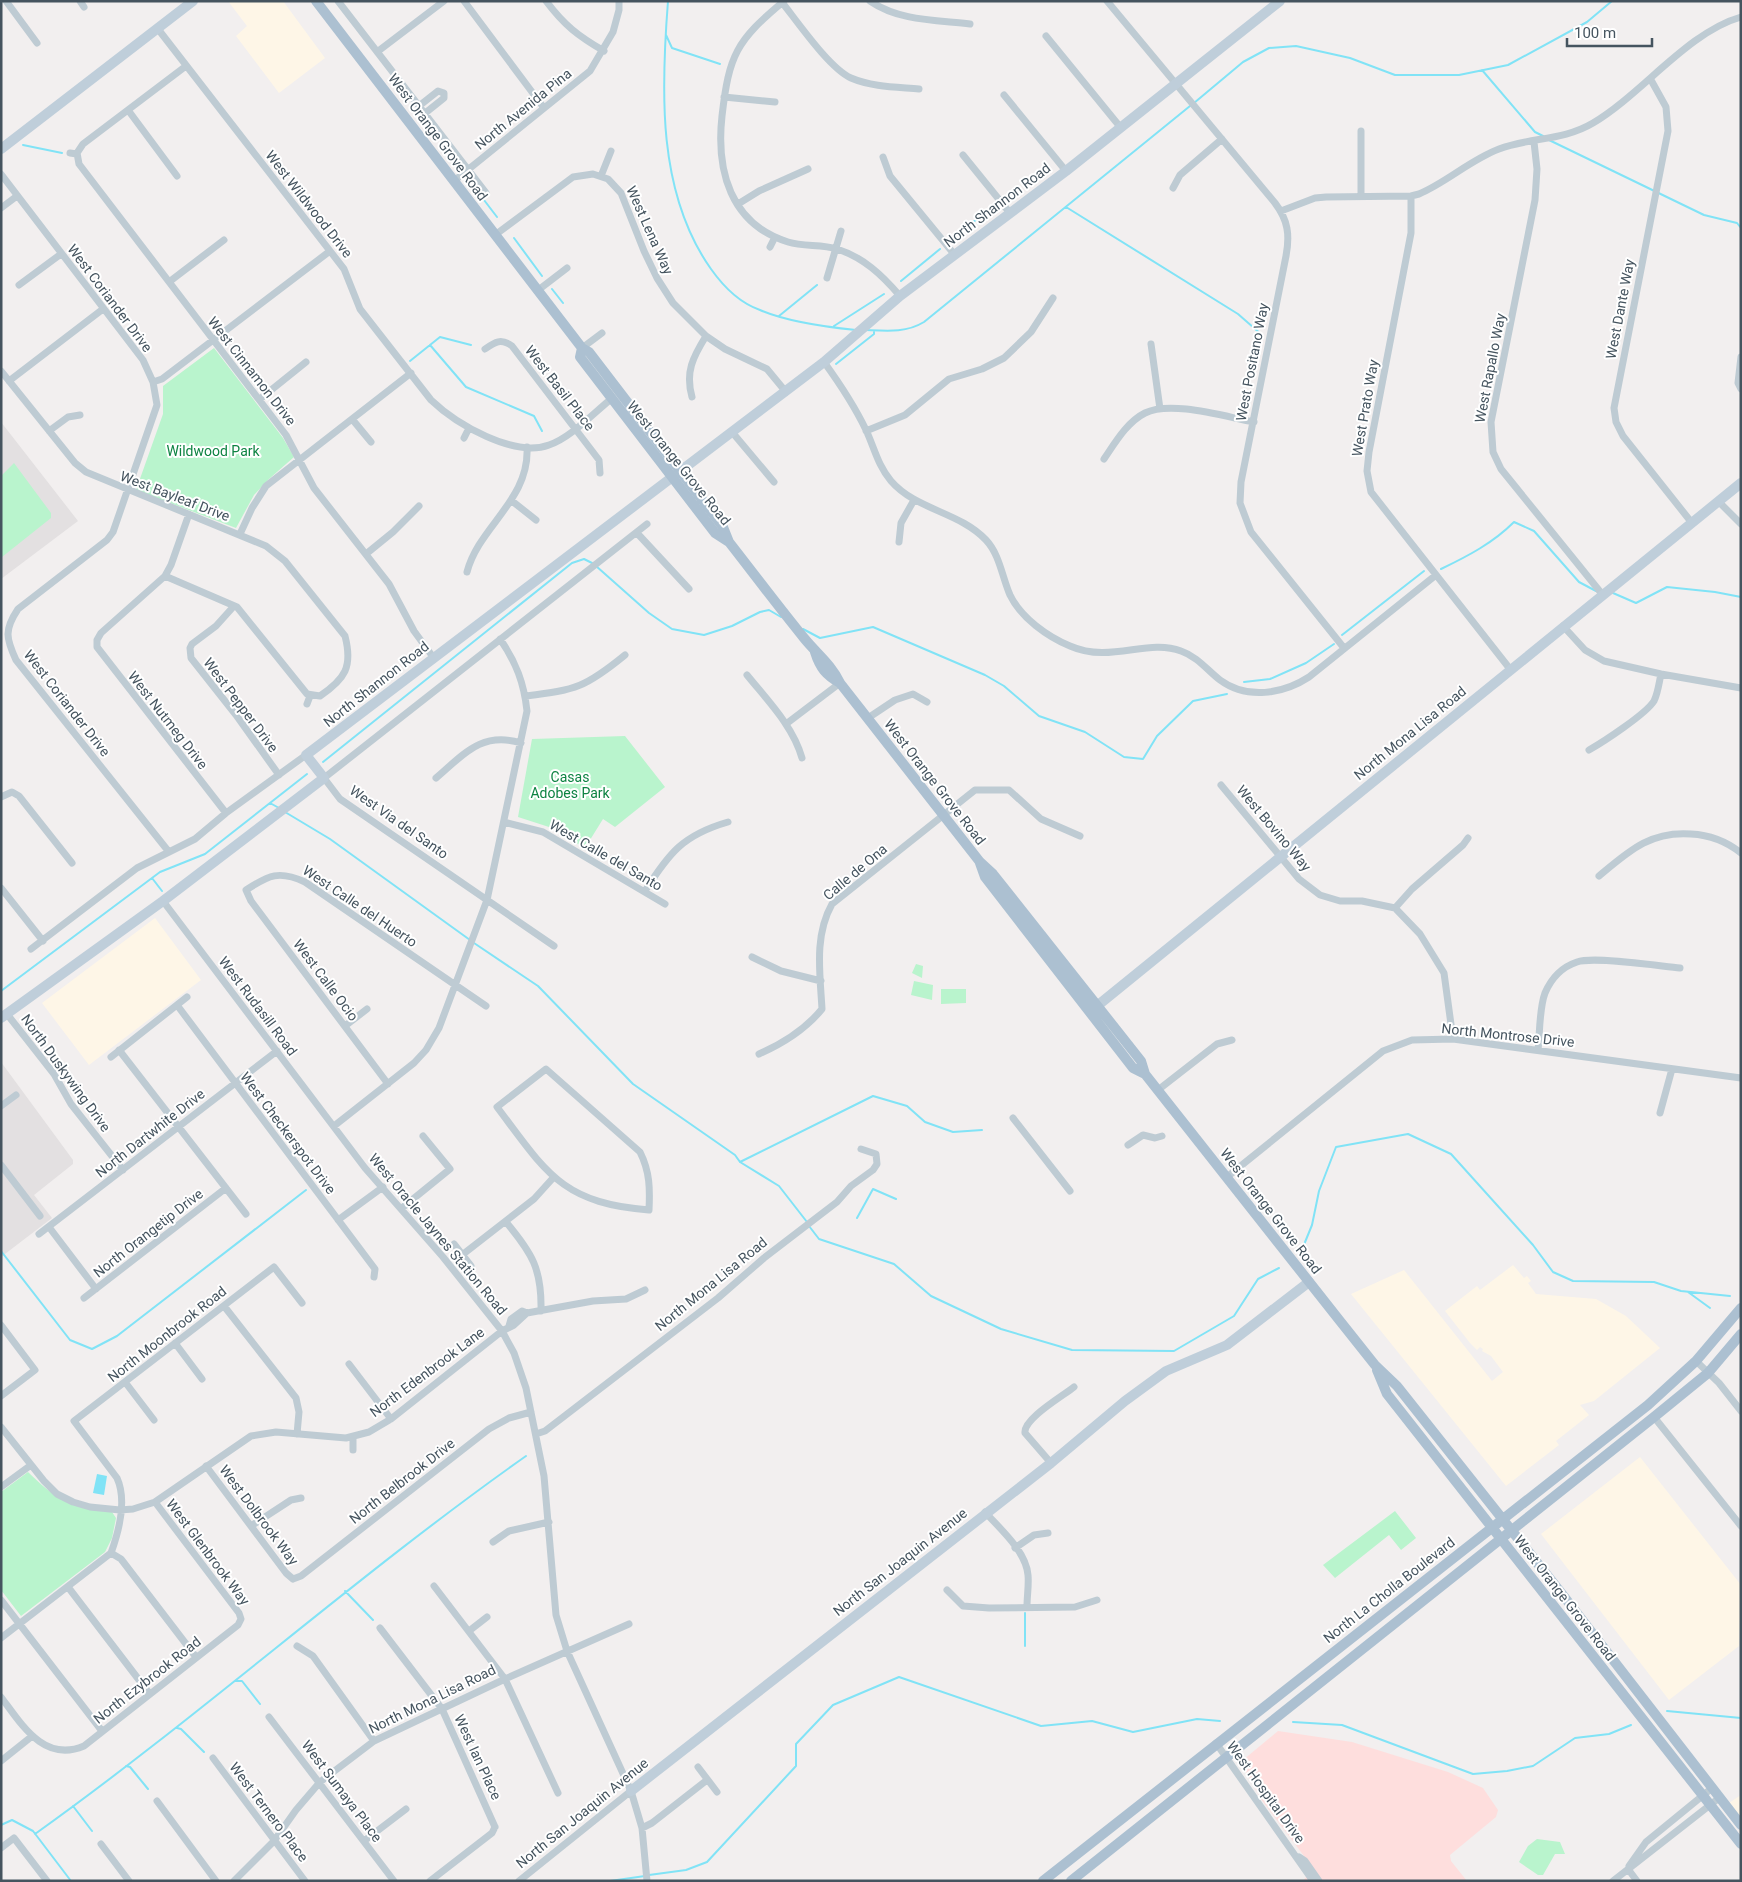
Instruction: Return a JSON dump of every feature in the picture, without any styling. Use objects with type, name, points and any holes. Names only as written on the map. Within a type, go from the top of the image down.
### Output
[{"type":"main road","name":"West Orange Grove Road","points":[[316,1],[537,291],[582,348],[588,352],[715,533],[729,542],[816,652],[819,664],[828,676],[840,683],[980,862],[993,874],[1141,1061],[1146,1074],[1158,1090],[1308,1282],[1375,1364],[1397,1386],[1503,1519],[1741,1826]]},
{"type":"main road","name":"West Orange Grove Road","points":[[582,348],[580,358],[611,399],[676,475]]},
{"type":"main road","name":"West Orange Grove Road","points":[[980,862],[985,877],[1133,1068],[1146,1074]]},
{"type":"main road","name":"North La Cholla Boulevard","points":[[1042,1881],[1648,1405],[1696,1362],[1741,1308]]},
{"type":"main road","name":"North La Cholla Boulevard","points":[[1071,1881],[1332,1673],[1358,1650],[1501,1540],[1654,1417],[1708,1372],[1741,1334]]},
{"type":"main road","name":"West Orange Grove Road","points":[[1375,1364],[1387,1394],[1741,1844]]},
{"type":"main road","points":[[1605,1672],[1608,1669],[1613,1672],[1638,1704],[1660,1721]]},
{"type":"street","points":[[6,1],[37,43]]},
{"type":"street","points":[[1,149],[194,1]]},
{"type":"street","name":"West Orange Grove Road","points":[[338,1],[486,193]]},
{"type":"street","points":[[377,52],[444,1]]},
{"type":"street","points":[[464,1],[544,108]]},
{"type":"street","points":[[546,1],[561,22],[572,32],[604,51]]},
{"type":"street","name":"North Avenida Pina","points":[[454,182],[590,71],[604,51],[613,32],[619,10],[619,1]]},
{"type":"street","points":[[870,1],[888,12],[901,16],[970,24]]},
{"type":"street","name":"West Positano Way","points":[[1107,1],[1281,211],[1287,227],[1289,241],[1240,493],[1240,503],[1246,524],[1344,648]]},
{"type":"street","name":"North Shannon Road","points":[[31,949],[137,868],[195,839],[226,813],[306,755],[433,657],[786,392],[852,339],[854,334],[900,296],[1066,171],[1280,1]]},
{"type":"street","points":[[900,296],[884,277],[862,260],[836,249],[811,247],[774,237],[751,221],[727,186],[721,162],[719,140],[724,97],[732,60],[741,44],[756,26],[783,2],[833,64],[850,78],[873,84],[919,89]]},
{"type":"street","points":[[1281,211],[1315,198],[1411,196],[1427,191],[1492,152],[1574,134],[1595,122],[1651,80],[1703,34],[1722,22],[1741,17]]},
{"type":"street","name":"West Wildwood Drive","points":[[158,29],[344,269],[360,309],[431,400],[444,412],[470,428],[512,445],[539,448],[550,445],[575,428],[611,399]]},
{"type":"street","points":[[1046,36],[1121,128]]},
{"type":"street","points":[[177,176],[128,110],[186,66]]},
{"type":"street","name":"West Dante Way","points":[[1651,80],[1666,107],[1668,131],[1614,408],[1616,422],[1623,436],[1692,523]]},
{"type":"street","name":"West Orange Grove Road","points":[[419,106],[438,91],[444,93],[444,98],[424,114]]},
{"type":"street","points":[[1004,95],[1066,171]]},
{"type":"street","points":[[724,97],[775,102]]},
{"type":"street","name":"West Cinnamon Drive","points":[[128,110],[83,144],[75,155],[80,166],[212,341],[260,399],[286,435],[314,488],[395,593],[414,631],[433,657]]},
{"type":"street","points":[[1361,131],[1361,196]]},
{"type":"street","points":[[1173,188],[1180,175],[1222,139]]},
{"type":"street","name":"West Rapallo Way","points":[[1534,142],[1537,176],[1535,200],[1492,422],[1491,442],[1500,469],[1602,594]]},
{"type":"street","points":[[495,235],[573,177],[586,174],[601,176],[611,151]]},
{"type":"street","points":[[963,155],[1010,213]]},
{"type":"street","points":[[883,157],[890,176],[954,254]]},
{"type":"street","points":[[738,204],[759,191],[808,169]]},
{"type":"street","name":"West Coriander Drive","points":[[1,174],[142,360],[154,382],[157,405],[114,532],[107,540],[18,609],[8,624],[8,642],[16,660],[169,852]]},
{"type":"street","name":"West Lena Way","points":[[601,176],[615,185],[621,193],[644,251],[664,291],[684,316],[706,336],[726,349],[762,366],[786,392]]},
{"type":"street","points":[[1,208],[18,196]]},
{"type":"street","name":"West Prato Way","points":[[1411,196],[1411,233],[1367,471],[1371,492],[1510,669]]},
{"type":"street","points":[[827,278],[840,231]]},
{"type":"street","points":[[770,247],[774,237]]},
{"type":"street","points":[[169,282],[224,240]]},
{"type":"street","points":[[154,382],[162,379],[330,251]]},
{"type":"street","points":[[20,285],[61,254]]},
{"type":"street","points":[[537,291],[567,268]]},
{"type":"street","points":[[866,431],[905,415],[949,379],[982,369],[1004,358],[1031,332],[1053,298]]},
{"type":"street","points":[[9,381],[103,309]]},
{"type":"street","points":[[582,348],[602,333]]},
{"type":"street","points":[[692,397],[688,384],[690,362],[706,336]]},
{"type":"street","name":"West Basil Place","points":[[485,349],[496,341],[502,341],[512,346],[599,460],[600,473]]},
{"type":"street","points":[[1151,344],[1160,409]]},
{"type":"street","points":[[1741,357],[1738,384],[1741,389]]},
{"type":"street","points":[[260,399],[306,362]]},
{"type":"street","points":[[824,362],[846,391],[877,458],[891,480],[914,500],[956,518],[976,531],[988,542],[996,554],[1011,597],[1028,618],[1056,640],[1076,648],[1106,654],[1161,647],[1171,648],[1200,661],[1230,686],[1241,690],[1263,692],[1284,690],[1301,682],[1436,575]]},
{"type":"street","name":"West Bayleaf Drive","points":[[1,371],[75,463],[86,472],[128,491],[240,534],[266,546],[286,561],[345,636],[349,651],[347,666],[341,680],[320,696],[310,696]]},
{"type":"street","points":[[240,534],[252,508],[266,486],[411,373]]},
{"type":"street","points":[[1104,459],[1125,430],[1146,413],[1160,409],[1185,409],[1254,422]]},
{"type":"street","points":[[49,432],[68,417],[80,415]]},
{"type":"street","points":[[352,419],[371,442]]},
{"type":"street","points":[[464,438],[470,428]]},
{"type":"street","points":[[732,432],[774,482]]},
{"type":"street","points":[[467,572],[471,556],[512,501],[526,474],[527,447]]},
{"type":"street","name":"North Mona Lisa Road","points":[[1097,1006],[1741,483]]},
{"type":"street","points":[[899,542],[901,524],[914,500]]},
{"type":"street","points":[[512,501],[536,520]]},
{"type":"street","points":[[1718,501],[1741,524]]},
{"type":"street","points":[[366,554],[393,532],[419,506]]},
{"type":"street","points":[[189,514],[171,565],[164,576],[234,606],[248,618],[302,689],[310,696],[307,704]]},
{"type":"street","points":[[4,1016],[163,900],[324,778],[648,524]]},
{"type":"street","points":[[637,533],[689,589]]},
{"type":"street","name":"West Nutmeg Drive","points":[[164,576],[95,640],[101,655],[226,813]]},
{"type":"street","name":"West Pepper Drive","points":[[234,606],[216,626],[192,644],[188,650],[191,658],[236,715],[278,775]]},
{"type":"street","points":[[1563,626],[1581,646],[1596,658],[1618,666],[1741,688]]},
{"type":"street","points":[[334,1126],[388,1084],[426,1050],[439,1028],[487,900],[527,711],[526,696],[519,670],[500,639]]},
{"type":"street","points":[[526,696],[578,688],[598,678],[625,655]]},
{"type":"street","points":[[1589,750],[1608,740],[1651,705],[1657,693],[1661,674]]},
{"type":"street","points":[[747,675],[798,742],[802,758]]},
{"type":"street","points":[[786,724],[840,683]]},
{"type":"street","name":"West Orange Grove Road","points":[[868,718],[895,700],[913,694],[927,702]]},
{"type":"street","points":[[436,778],[472,748],[485,741],[500,738],[521,742]]},
{"type":"street","name":"West Via del Santo","points":[[306,755],[340,799],[554,946]]},
{"type":"street","name":"West Bovino Way","points":[[1222,785],[1299,879],[1320,895],[1340,901],[1362,901],[1395,908]]},
{"type":"street","points":[[1,797],[13,790],[72,863]]},
{"type":"street","name":"Calle de Ona","points":[[759,1054],[782,1044],[812,1020],[822,1008],[820,943],[823,920],[832,904],[975,790],[1009,790],[1042,819],[1080,836]]},
{"type":"street","name":"West Calle del Santo","points":[[504,822],[543,832],[665,904]]},
{"type":"street","points":[[645,891],[666,858],[687,840],[705,829],[728,822]]},
{"type":"street","points":[[1599,876],[1629,852],[1663,834],[1708,835],[1732,846],[1741,853]]},
{"type":"street","points":[[1453,1039],[1444,973],[1420,934],[1395,908],[1412,889],[1463,845],[1468,838]]},
{"type":"street","name":"West Calle del Huerto","points":[[246,890],[274,875],[289,875],[305,882],[486,1006]]},
{"type":"street","points":[[1,888],[43,941]]},
{"type":"street","name":"West Calle Ocio","points":[[246,890],[251,901],[388,1084]]},
{"type":"street","name":"West Rudasill Road","points":[[163,900],[334,1126]]},
{"type":"street","points":[[752,957],[781,971],[821,981]]},
{"type":"street","points":[[1538,1050],[1544,994],[1553,979],[1565,967],[1579,961],[1594,960],[1680,968]]},
{"type":"street","points":[[111,1057],[187,997]]},
{"type":"street","name":"West Checkerspot Drive","points":[[177,1006],[375,1269],[374,1277]]},
{"type":"street","points":[[345,1026],[367,1009]]},
{"type":"street","name":"North Duskywing Drive","points":[[4,1016],[54,1074],[71,1104],[123,1170]]},
{"type":"street","name":"North Montrose Drive","points":[[1227,1177],[1383,1051],[1412,1040],[1453,1039],[1741,1078]]},
{"type":"street","points":[[1158,1090],[1217,1044],[1232,1040]]},
{"type":"street","points":[[119,1050],[246,1214]]},
{"type":"street","name":"North Dartwhite Drive","points":[[39,1234],[277,1051]]},
{"type":"street","points":[[546,1069],[640,1152],[646,1164],[650,1180],[649,1210],[605,1204],[580,1195],[553,1178],[541,1167],[497,1107],[546,1069]]},
{"type":"street","points":[[1660,1113],[1672,1069]]},
{"type":"street","points":[[1,1106],[16,1095]]},
{"type":"street","points":[[1013,1118],[1070,1191]]},
{"type":"street","name":"West Oracle Jaynes Station Road","points":[[334,1126],[365,1168],[402,1208],[502,1331],[514,1353],[536,1434],[550,1522],[556,1615],[567,1651],[631,1791],[642,1828],[647,1881]]},
{"type":"street","points":[[1128,1145],[1143,1135],[1156,1138],[1162,1136]]},
{"type":"street","points":[[402,1208],[450,1169],[423,1136]]},
{"type":"street","name":"North Mona Lisa Road","points":[[536,1434],[545,1431],[607,1384],[837,1202],[851,1186],[873,1170],[877,1164],[876,1154],[861,1149]]},
{"type":"street","points":[[1,1165],[40,1216]]},
{"type":"street","points":[[462,1255],[534,1199],[553,1178]]},
{"type":"street","points":[[338,1220],[383,1187]]},
{"type":"street","name":"North Orangetip Drive","points":[[84,1298],[226,1188]]},
{"type":"street","points":[[506,1222],[528,1249],[538,1268],[542,1289],[541,1311],[593,1301],[626,1299],[646,1290]]},
{"type":"street","points":[[49,1226],[96,1289]]},
{"type":"street","points":[[454,1244],[471,1266]]},
{"type":"street","name":"North Moonbrook Road","points":[[120,1510],[122,1488],[117,1478],[74,1421],[274,1267],[302,1303]]},
{"type":"street","name":"North San Joaquin Avenue","points":[[519,1881],[1166,1371],[1228,1344],[1308,1282]]},
{"type":"street","points":[[224,1306],[296,1398],[300,1412],[297,1434]]},
{"type":"street","name":"North Edenbrook Lane","points":[[120,1510],[133,1509],[155,1502],[251,1436],[269,1432],[353,1437],[369,1432],[391,1419],[509,1326],[511,1319],[522,1311],[528,1313],[541,1311]]},
{"type":"street","points":[[1,1326],[35,1370],[1,1396]]},
{"type":"street","points":[[175,1343],[202,1379]]},
{"type":"street","points":[[1696,1362],[1708,1372],[1741,1411]]},
{"type":"street","points":[[349,1364],[391,1419]]},
{"type":"street","points":[[125,1382],[154,1420]]},
{"type":"street","points":[[1051,1462],[1025,1433],[1024,1429],[1029,1420],[1074,1387]]},
{"type":"street","name":"North Belbrook Drive","points":[[293,1581],[489,1429],[509,1418],[531,1412]]},
{"type":"street","points":[[1654,1417],[1741,1526]]},
{"type":"street","points":[[1,1427],[57,1494],[73,1502],[120,1510],[111,1553],[1,1638]]},
{"type":"street","points":[[353,1437],[353,1450]]},
{"type":"street","points":[[1,1487],[31,1465]]},
{"type":"street","name":"West Dolbrook Way","points":[[206,1466],[293,1581]]},
{"type":"street","points":[[251,1526],[291,1500],[301,1498]]},
{"type":"street","name":"West Glenbrook Way","points":[[155,1502],[243,1619]]},
{"type":"street","points":[[985,1512],[1015,1548],[1026,1565],[1028,1576],[1027,1606]]},
{"type":"street","points":[[493,1542],[509,1531],[550,1522]]},
{"type":"street","points":[[1015,1548],[1034,1535],[1048,1534]]},
{"type":"street","points":[[111,1553],[120,1559],[196,1657]]},
{"type":"street","points":[[434,1586],[505,1679],[558,1793]]},
{"type":"street","points":[[68,1587],[149,1693]]},
{"type":"street","points":[[947,1590],[963,1606],[1075,1607],[1097,1600]]},
{"type":"street","points":[[1,1600],[102,1731]]},
{"type":"street","points":[[469,1631],[487,1617]]},
{"type":"street","name":"North Ezybrook Road","points":[[31,1737],[49,1748],[71,1750],[84,1746],[149,1693],[238,1625],[243,1619]]},
{"type":"street","name":"North Mona Lisa Road","points":[[234,1881],[274,1841],[296,1810],[320,1782],[374,1741],[505,1679],[629,1624]]},
{"type":"street","name":"West Ian Place","points":[[380,1628],[442,1709],[497,1827],[492,1833],[430,1881]]},
{"type":"street","points":[[297,1646],[313,1656],[374,1741]]},
{"type":"street","points":[[1,1697],[31,1737],[1,1761]]},
{"type":"street","name":"West Sumaya Place","points":[[269,1716],[394,1881]]},
{"type":"street","name":"West Hospital Drive","points":[[1216,1743],[1313,1881]]},
{"type":"street","name":"West Ternero Place","points":[[213,1758],[305,1881]]},
{"type":"street","points":[[698,1767],[717,1792]]},
{"type":"street","points":[[642,1828],[652,1823],[707,1780]]},
{"type":"street","points":[[1628,1869],[1646,1842],[1712,1788]]},
{"type":"street","points":[[1613,1881],[1719,1798]]},
{"type":"street","points":[[157,1802],[216,1881]]},
{"type":"street","points":[[364,1841],[406,1809]]},
{"type":"street","points":[[1,1848],[14,1838],[47,1881]]},
{"type":"street","points":[[101,1844],[129,1881]]},
{"type":"street","name":"West Hospital Drive","points":[[1296,1856],[1304,1861],[1319,1881]]},
{"type":"street","points":[[1628,1869],[1637,1881]]},
{"type":"shaded area","points":[[228,1],[283,1],[325,58],[279,93],[236,36],[247,26]]},
{"type":"shaded area","points":[[1,422],[78,521],[1,579]]},
{"type":"shaded area","points":[[155,918],[201,980],[89,1065],[42,1003]]},
{"type":"shaded area","points":[[1,1062],[73,1160],[73,1164],[34,1195],[52,1218],[1,1257]]},
{"type":"shaded area","points":[[1513,1265],[1524,1278],[1527,1276],[1531,1281],[1528,1283],[1536,1294],[1596,1299],[1626,1316],[1660,1348],[1594,1401],[1580,1405],[1589,1415],[1556,1441],[1559,1445],[1506,1486],[1351,1294],[1404,1270],[1492,1381],[1503,1372],[1491,1356],[1482,1351],[1483,1349],[1480,1347],[1477,1350],[1470,1343],[1445,1311],[1477,1286],[1480,1290]]},
{"type":"shaded area","points":[[1640,1457],[1741,1585],[1739,1646],[1669,1700],[1541,1534]]},
{"type":"shaded area","points":[[1278,1731],[1352,1742],[1448,1772],[1483,1788],[1498,1810],[1496,1817],[1450,1855],[1451,1861],[1467,1881],[1303,1881],[1313,1868],[1261,1799],[1246,1772],[1243,1760]]},
{"type":"shaded area","points":[[1741,1795],[1741,1817],[1729,1803]]},
{"type":"green space","name":"Wildwood Park","points":[[214,348],[283,438],[294,457],[254,495],[236,528],[136,490],[163,414],[163,386]]},
{"type":"green space","points":[[14,463],[51,513],[51,518],[2,557],[1,476]]},
{"type":"green space","name":"Casas Adobes Park","points":[[625,736],[665,787],[615,827],[603,819],[585,848],[549,827],[518,817],[532,739]]},
{"type":"green space","points":[[916,964],[923,966],[922,978],[912,973]]},
{"type":"green space","points":[[914,981],[933,985],[932,1000],[911,995]]},
{"type":"green space","points":[[941,989],[966,989],[966,1003],[941,1004]]},
{"type":"green space","points":[[28,1472],[56,1496],[75,1505],[98,1511],[112,1512],[116,1518],[112,1538],[105,1552],[21,1616],[1,1590],[1,1492]]},
{"type":"green space","points":[[1395,1511],[1416,1538],[1401,1550],[1389,1535],[1335,1578],[1323,1565]]},
{"type":"green space","points":[[1537,1839],[1560,1842],[1565,1854],[1555,1854],[1543,1875],[1538,1875],[1519,1862],[1528,1846]]},
{"type":"water","points":[[97,1474],[107,1476],[104,1495],[93,1493]]},
{"type":"waterway","points":[[668,1],[664,70],[667,140],[672,174],[681,208],[693,239],[711,269],[727,288],[753,307],[795,321],[856,330]]},
{"type":"waterway","points":[[1194,103],[1243,62],[1269,48],[1296,46],[1350,58],[1395,75],[1459,75],[1508,65],[1587,22],[1612,1]]},
{"type":"waterway","points":[[666,35],[672,48],[720,64]]},
{"type":"waterway","points":[[1482,70],[1535,132],[1543,136]]},
{"type":"waterway","points":[[866,330],[903,330],[924,322],[1190,106]]},
{"type":"waterway","points":[[1549,140],[1704,215],[1737,223],[1741,228]]},
{"type":"waterway","points":[[23,145],[62,153]]},
{"type":"waterway","points":[[1004,199],[1014,192]]},
{"type":"waterway","points":[[484,200],[497,217]]},
{"type":"waterway","points":[[952,238],[997,204]]},
{"type":"waterway","points":[[1066,207],[1238,314],[1262,335]]},
{"type":"waterway","points":[[514,238],[542,276]]},
{"type":"waterway","points":[[901,281],[940,249]]},
{"type":"waterway","points":[[779,316],[817,285]]},
{"type":"waterway","points":[[552,289],[563,303]]},
{"type":"waterway","points":[[834,326],[884,294]]},
{"type":"waterway","points":[[836,364],[874,334],[874,331]]},
{"type":"waterway","points":[[410,361],[440,337],[471,345]]},
{"type":"waterway","points":[[430,345],[466,387],[534,416],[542,431]]},
{"type":"waterway","points":[[1441,569],[1480,548],[1514,522],[1534,531],[1579,582],[1596,591]]},
{"type":"waterway","points":[[323,762],[572,563],[584,559],[592,563]]},
{"type":"waterway","points":[[596,566],[649,613],[672,629],[704,635],[732,626],[760,612],[769,610],[781,617]]},
{"type":"waterway","points":[[1342,635],[1424,571]]},
{"type":"waterway","points":[[1613,593],[1636,603],[1667,587],[1741,597]]},
{"type":"waterway","points":[[803,629],[820,638],[873,627],[985,675],[1004,686],[1039,716],[1085,732],[1124,757],[1143,759],[1157,736],[1193,701],[1227,694]]},
{"type":"waterway","points":[[1244,682],[1270,679],[1306,663],[1334,644]]},
{"type":"waterway","points":[[1,991],[160,872],[205,854],[307,774]]},
{"type":"waterway","points":[[270,803],[279,808]]},
{"type":"waterway","points":[[285,812],[330,839],[470,940]]},
{"type":"waterway","points":[[152,878],[162,891]]},
{"type":"waterway","points":[[474,943],[538,986],[633,1084],[735,1155],[740,1162],[779,1186],[807,1222]]},
{"type":"waterway","points":[[740,1162],[873,1096],[907,1106],[925,1122],[953,1132],[982,1130]]},
{"type":"waterway","points":[[1301,1252],[1312,1225],[1319,1191],[1336,1147],[1408,1134],[1451,1154],[1533,1245],[1553,1272],[1573,1281],[1654,1282],[1681,1291],[1730,1296]]},
{"type":"waterway","points":[[857,1218],[873,1189],[896,1199]]},
{"type":"waterway","points":[[1,1251],[70,1340],[92,1349],[117,1336],[306,1190]]},
{"type":"waterway","points":[[809,1226],[819,1239],[894,1264],[931,1296],[1001,1329],[1072,1350],[1174,1351],[1234,1316],[1258,1279],[1279,1268]]},
{"type":"waterway","points":[[1688,1292],[1710,1308]]},
{"type":"waterway","points":[[35,1834],[159,1741],[463,1501],[526,1456]]},
{"type":"waterway","points":[[345,1591],[373,1620]]},
{"type":"waterway","points":[[1025,1613],[1025,1646]]},
{"type":"waterway","points":[[649,1875],[686,1870],[707,1862],[796,1766],[796,1744],[833,1705],[899,1677],[1041,1726],[1092,1721],[1133,1732],[1197,1719],[1220,1721]]},
{"type":"waterway","points":[[236,1681],[242,1681],[260,1704]]},
{"type":"waterway","points":[[1667,1711],[1741,1718]]},
{"type":"waterway","points":[[1293,1722],[1342,1725],[1473,1774],[1507,1771],[1533,1766],[1575,1738],[1609,1734],[1631,1725]]},
{"type":"waterway","points":[[177,1728],[181,1729],[204,1752]]},
{"type":"waterway","points":[[126,1766],[130,1767],[148,1789]]},
{"type":"waterway","points":[[73,1806],[92,1831]]},
{"type":"waterway","points":[[1,1825],[12,1820],[33,1831],[71,1881]]},
{"type":"waterway","points":[[610,1881],[645,1876]]}]
